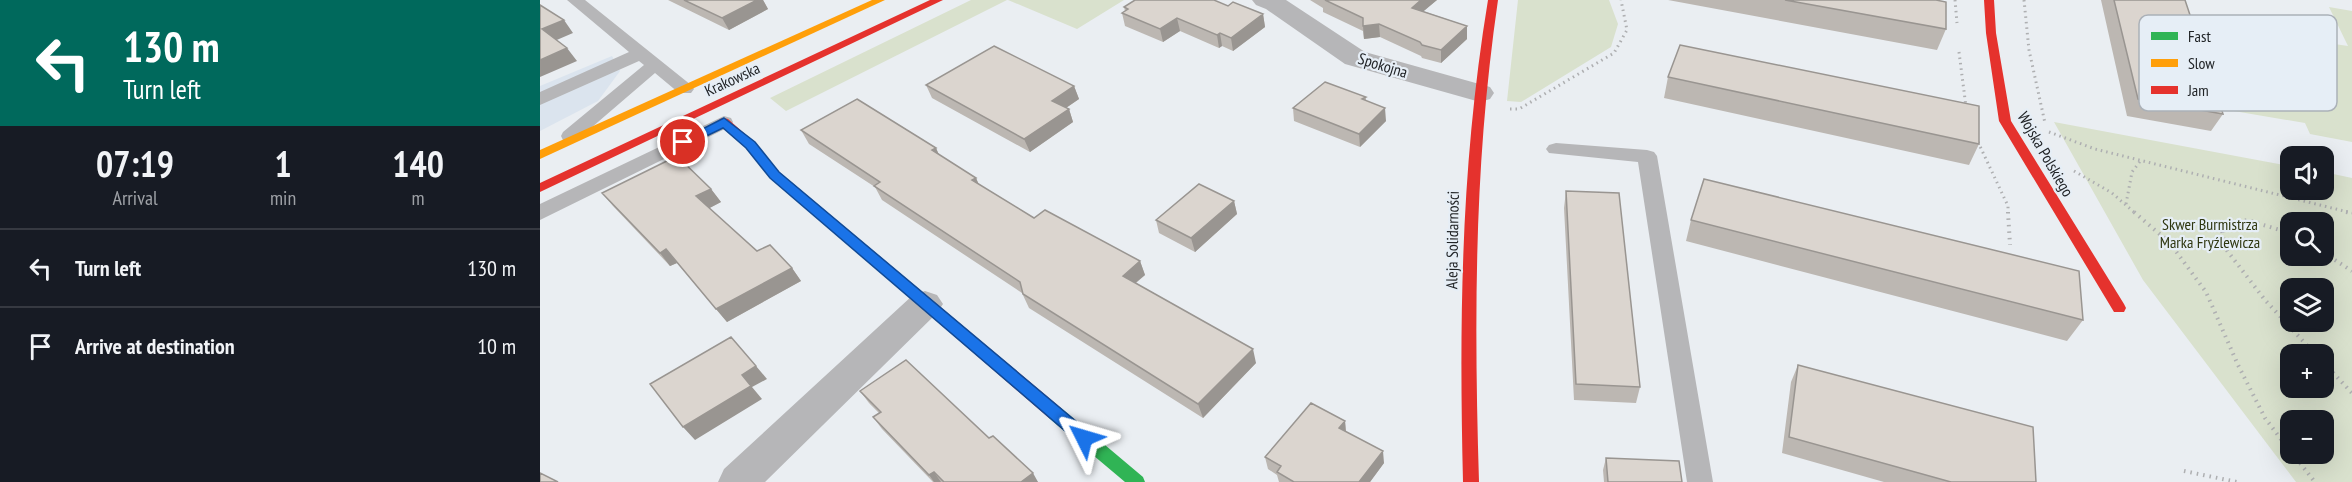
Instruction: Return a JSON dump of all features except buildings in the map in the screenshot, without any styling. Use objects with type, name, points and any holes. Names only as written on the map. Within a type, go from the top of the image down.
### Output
[{"type":"street","name":"Krakowska","points":[[543,154],[880,0]]},
{"type":"street","name":"Krakowska","points":[[540,188],[938,0]]},
{"type":"street","name":"Spokojna","points":[[1265,0],[1275,4],[1355,57],[1478,102]]},
{"type":"street","name":"Aleja Solidarności","points":[[1471,482],[1467,332],[1470,176],[1487,31],[1493,0]]},
{"type":"street","name":"Wojska Polskiego","points":[[1989,0],[1991,33],[2006,121],[2119,308]]},
{"type":"street","points":[[724,122],[750,145],[774,175],[1137,482]]},
{"type":"street","points":[[738,482],[925,304]]},
{"type":"lane","points":[[575,0],[685,89]]},
{"type":"lane","points":[[540,99],[647,60]]},
{"type":"lane","points":[[543,154],[591,121],[633,79],[647,60]]},
{"type":"lane","points":[[540,213],[724,122]]},
{"type":"lane","points":[[1556,149],[1647,156],[1700,482]]},
{"type":"path","points":[[1478,102],[1519,109],[1614,53],[1627,30],[1621,0]]},
{"type":"path","points":[[2024,0],[2029,50],[2047,132],[2095,149],[2352,213]]},
{"type":"path","points":[[2126,205],[2132,172],[2141,160]]},
{"type":"path","points":[[2068,168],[2112,193],[2169,242],[2206,292],[2238,365],[2265,418],[2280,438]]},
{"type":"path","points":[[2280,230],[2247,220],[2221,225],[2225,248],[2265,300],[2306,344]]},
{"type":"path","points":[[2334,259],[2352,271]]},
{"type":"path","points":[[2334,374],[2352,393]]},
{"type":"path","points":[[2301,464],[2315,482]]},
{"type":"path","points":[[2184,471],[2237,482]]},
{"type":"shaded area","points":[[612,56],[620,71],[598,101],[540,131],[540,86]]},
{"type":"green space","points":[[971,0],[1007,0],[786,111],[770,98]]},
{"type":"green space","points":[[1008,0],[1124,0],[1077,29]]},
{"type":"green space","points":[[1518,0],[1609,0],[1618,24],[1611,47],[1521,102],[1507,101]]},
{"type":"green space","points":[[2329,7],[2352,11],[2352,142],[2310,134],[2305,123],[2234,111],[2337,111],[2337,44],[2348,46],[2337,23],[2337,15],[2333,15]]},
{"type":"green space","name":"Skwer Burmistrza Marka Fryźlewicza","points":[[2054,122],[2280,164],[2280,200],[2334,200],[2334,174],[2352,178],[2352,482],[2296,482],[2282,464],[2334,464],[2334,410],[2280,410],[2280,461],[2143,280]]},
{"type":"traffic: fast","points":[[1055,413],[1137,482]]},
{"type":"traffic: slow","points":[[540,155],[880,0]]},
{"type":"traffic: jam","points":[[540,188],[938,0]]},
{"type":"traffic: jam","points":[[1471,482],[1468,360],[1469,241],[1477,121],[1493,0]]},
{"type":"traffic: jam","points":[[1989,0],[1991,33],[2005,121],[2119,308]]},
{"type":"traffic: jam","points":[[724,122],[750,145],[775,175],[1055,413]]},
{"type":"route","points":[[683,142],[724,122],[750,145],[774,175],[1084,438]]}]
